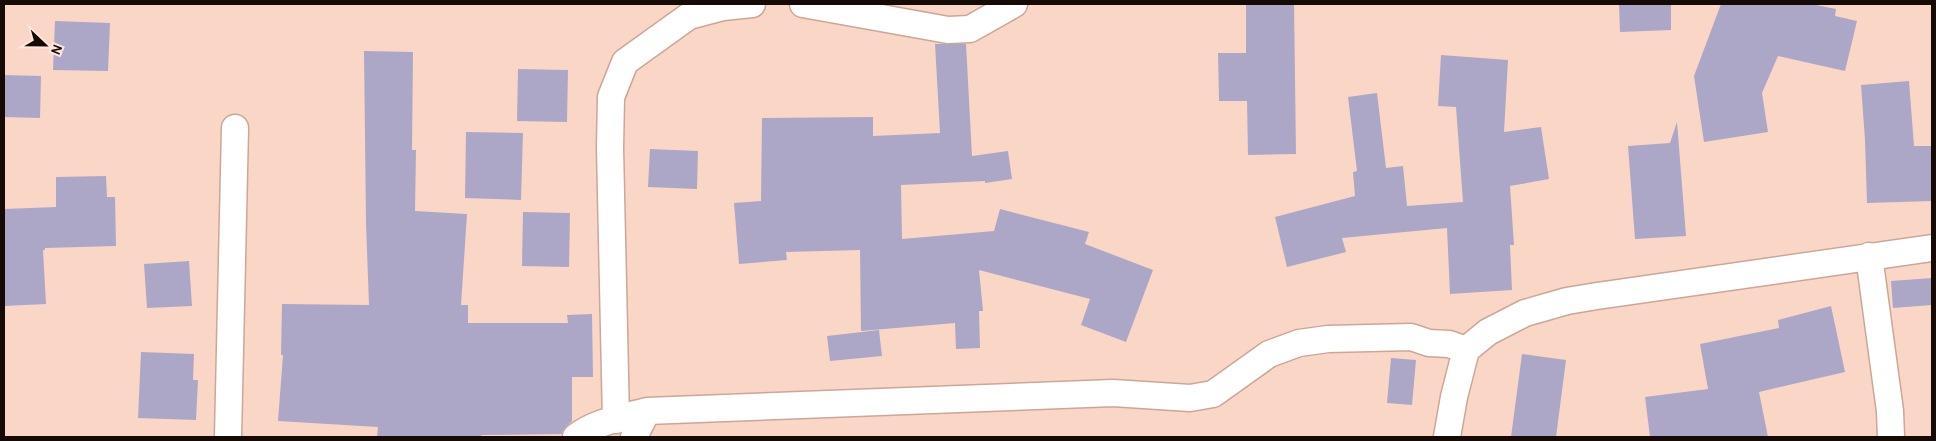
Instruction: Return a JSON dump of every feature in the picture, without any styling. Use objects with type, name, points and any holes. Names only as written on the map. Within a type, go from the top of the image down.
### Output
[{"type":"street","points":[[616,420],[610,158],[611,97],[625,62],[689,16],[723,7],[752,4]]},
{"type":"street","points":[[803,4],[948,30],[970,29],[1014,4]]},
{"type":"street","points":[[228,437],[235,128]]},
{"type":"street","points":[[1447,437],[1454,397],[1466,350],[1488,332],[1525,313],[1568,301],[1932,248]]},
{"type":"street","points":[[1869,256],[1890,411],[1891,437]]},
{"type":"street","points":[[576,437],[616,420],[647,411],[1113,392],[1190,398],[1213,394],[1269,354],[1299,343],[1328,339],[1411,337],[1429,344],[1449,344],[1466,350]]},
{"type":"street","points":[[634,437],[647,411]]},
{"type":"building","points":[[1246,4],[1294,4],[1296,154],[1248,155],[1247,101],[1219,101],[1218,53],[1246,53]]},
{"type":"building","points":[[1619,4],[1671,4],[1671,30],[1620,32]]},
{"type":"building","points":[[1721,4],[1811,4],[1836,9],[1835,16],[1857,21],[1845,71],[1778,56],[1762,93],[1768,132],[1704,142],[1694,76]]},
{"type":"building","points":[[55,21],[110,23],[108,71],[53,70]]},
{"type":"building","points":[[935,44],[966,44],[972,156],[1008,151],[1012,179],[985,183],[985,181],[901,185],[902,239],[994,231],[1000,209],[1089,232],[1085,244],[1153,270],[1126,342],[1081,325],[1090,299],[979,270],[983,311],[979,311],[980,348],[956,349],[955,323],[861,331],[860,250],[786,252],[787,260],[739,264],[734,203],[761,201],[762,118],[873,117],[873,136],[940,133]]},
{"type":"building","points":[[364,51],[413,52],[412,150],[416,150],[415,211],[467,214],[461,305],[468,305],[468,323],[568,323],[567,315],[592,314],[593,377],[572,377],[572,421],[563,430],[562,434],[481,435],[481,437],[377,437],[378,427],[278,421],[283,355],[281,355],[282,304],[369,305]]},
{"type":"building","points":[[1441,55],[1508,60],[1504,132],[1541,127],[1549,179],[1510,186],[1514,245],[1510,245],[1512,290],[1450,294],[1447,228],[1342,238],[1346,252],[1287,267],[1275,217],[1355,196],[1353,172],[1357,171],[1348,97],[1377,93],[1386,168],[1403,166],[1407,206],[1463,202],[1456,107],[1438,106]]},
{"type":"building","points":[[518,69],[568,70],[567,122],[517,121]]},
{"type":"building","points":[[4,75],[41,76],[40,118],[4,117]]},
{"type":"building","points":[[1909,81],[1914,146],[1932,146],[1932,201],[1867,203],[1861,85]]},
{"type":"building","points":[[1677,122],[1686,236],[1635,239],[1628,146],[1670,143]]},
{"type":"building","points":[[466,132],[523,133],[521,200],[465,198]]},
{"type":"building","points":[[650,149],[698,151],[697,189],[648,187]]},
{"type":"building","points":[[106,176],[107,197],[115,197],[116,246],[45,248],[43,250],[46,304],[4,306],[4,209],[56,207],[56,177]]},
{"type":"building","points":[[523,212],[570,213],[569,267],[522,266]]},
{"type":"building","points":[[189,261],[192,306],[147,308],[144,264]]},
{"type":"building","points":[[1932,278],[1932,305],[1893,308],[1891,281]]},
{"type":"building","points":[[1831,306],[1845,372],[1759,392],[1768,437],[1650,437],[1645,397],[1708,389],[1700,344],[1779,328],[1778,320]]},
{"type":"building","points":[[879,330],[882,356],[830,361],[827,336]]},
{"type":"building","points":[[141,352],[194,354],[193,380],[198,380],[196,420],[138,418]]},
{"type":"building","points":[[1522,354],[1566,360],[1556,437],[1511,437]]},
{"type":"building","points":[[1391,358],[1416,360],[1412,405],[1387,403]]}]
